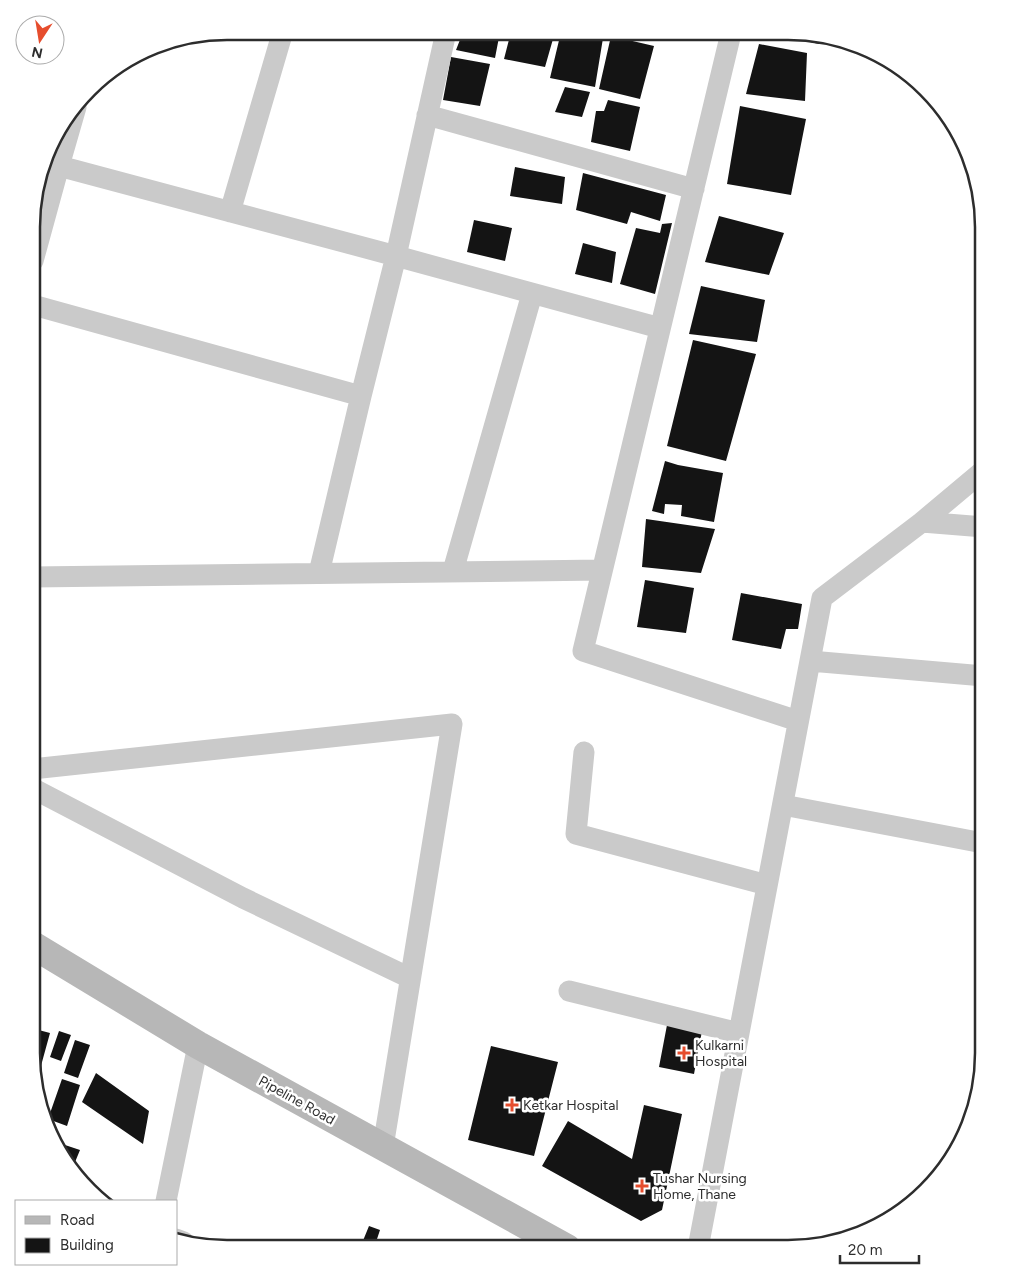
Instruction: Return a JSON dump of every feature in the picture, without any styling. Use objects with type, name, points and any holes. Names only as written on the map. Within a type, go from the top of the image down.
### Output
[{"type":"main road","name":"Pipeline Road","points":[[40,949],[198,1045],[552,1240]]},
{"type":"street","points":[[230,212],[280,40]]},
{"type":"street","points":[[319,573],[396,256],[444,40]]},
{"type":"street","points":[[724,40],[694,189],[583,651],[798,721]]},
{"type":"street","points":[[427,114],[694,189]]},
{"type":"street","points":[[40,235],[71,124]]},
{"type":"street","points":[[59,166],[660,328]]},
{"type":"street","points":[[453,571],[532,294]]},
{"type":"street","points":[[40,307],[361,396]]},
{"type":"street","points":[[700,1240],[822,598],[922,522],[975,478]]},
{"type":"street","points":[[922,522],[975,526]]},
{"type":"street","points":[[40,577],[602,570]]},
{"type":"street","points":[[810,661],[975,675]]},
{"type":"street","points":[[40,768],[452,724],[382,1147]]},
{"type":"street","points":[[584,752],[576,834],[767,885]]},
{"type":"street","points":[[40,792],[243,898],[410,978]]},
{"type":"street","points":[[783,805],[975,841]]},
{"type":"street","points":[[569,992],[739,1033]]},
{"type":"street","points":[[166,1200],[198,1045]]},
{"type":"building","points":[[460,40],[498,40],[495,58],[456,50]]},
{"type":"building","points":[[509,40],[553,40],[545,67],[504,59]]},
{"type":"building","points":[[559,40],[603,40],[595,87],[550,78]]},
{"type":"building","points":[[610,40],[628,40],[654,46],[640,99],[599,89]]},
{"type":"building","points":[[759,44],[807,53],[805,101],[746,94]]},
{"type":"building","points":[[451,57],[490,64],[480,106],[443,100]]},
{"type":"building","points":[[565,87],[590,92],[582,117],[555,112]]},
{"type":"building","points":[[608,100],[640,107],[630,151],[591,142],[596,111],[604,111]]},
{"type":"building","points":[[740,106],[806,119],[791,195],[727,184]]},
{"type":"building","points":[[515,167],[565,177],[562,204],[510,196]]},
{"type":"building","points":[[583,173],[666,195],[660,221],[631,212],[627,224],[576,210]]},
{"type":"building","points":[[719,216],[784,233],[769,275],[705,262]]},
{"type":"building","points":[[474,220],[512,228],[505,261],[467,252]]},
{"type":"building","points":[[672,223],[655,294],[620,284],[636,228],[660,233],[662,224]]},
{"type":"building","points":[[583,243],[616,252],[612,283],[575,274]]},
{"type":"building","points":[[701,286],[765,300],[757,342],[689,334]]},
{"type":"building","points":[[693,340],[756,354],[726,461],[667,446]]},
{"type":"building","points":[[665,461],[723,473],[714,522],[681,516],[682,505],[665,504],[664,514],[652,511]]},
{"type":"building","points":[[646,519],[715,529],[701,573],[642,567]]},
{"type":"building","points":[[645,580],[694,588],[686,633],[637,627]]},
{"type":"building","points":[[741,593],[802,604],[798,629],[786,629],[781,649],[732,640]]},
{"type":"building","points":[[667,1025],[702,1031],[694,1074],[659,1067]]},
{"type":"building","points":[[40,1030],[50,1033],[40,1068]]},
{"type":"building","points":[[59,1031],[71,1035],[61,1061],[50,1057]]},
{"type":"building","points":[[75,1040],[90,1045],[78,1078],[64,1073]]},
{"type":"building","points":[[491,1046],[558,1062],[534,1156],[468,1140]]},
{"type":"building","points":[[96,1073],[149,1111],[143,1144],[82,1102]]},
{"type":"building","points":[[62,1079],[80,1085],[67,1126],[53,1121],[50,1113]]},
{"type":"building","points":[[644,1105],[682,1114],[662,1210],[641,1221],[542,1166],[568,1121],[632,1159]]},
{"type":"building","points":[[64,1145],[80,1150],[75,1162]]},
{"type":"building","points":[[369,1226],[380,1230],[377,1240],[363,1240]]},
{"type":"place","name":"Kulkarni Hospital","points":[[684,1053]]},
{"type":"place","name":"Ketkar Hospital","points":[[512,1105]]},
{"type":"place","name":"Tushar Nursing Home, Thane","points":[[642,1186]]}]
